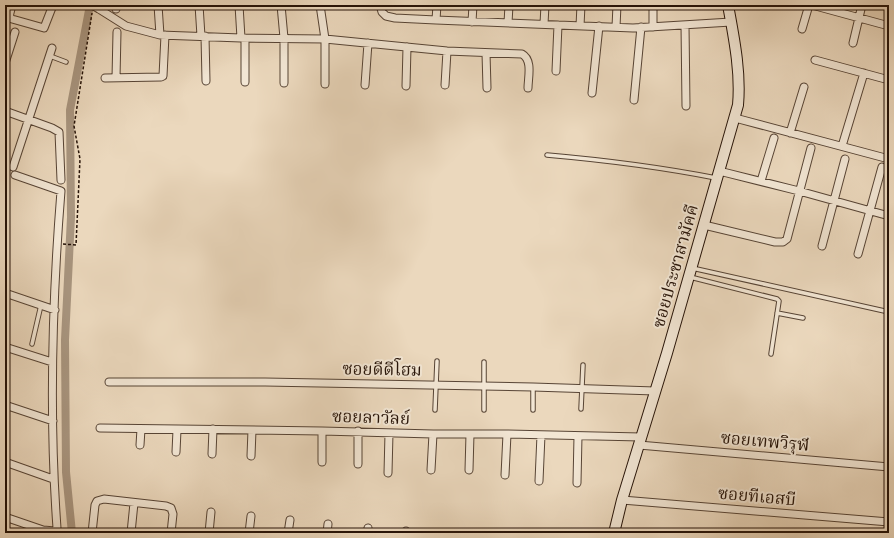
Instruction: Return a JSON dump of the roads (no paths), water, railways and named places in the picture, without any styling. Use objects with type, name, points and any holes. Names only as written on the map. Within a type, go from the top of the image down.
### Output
[{"type":"street","points":[[12,5],[9,17],[44,28],[53,5]]},
{"type":"street","points":[[105,78],[163,76],[163,35],[158,5]]},
{"type":"street","points":[[199,5],[206,81]]},
{"type":"street","points":[[239,5],[243,38],[245,82]]},
{"type":"street","points":[[281,5],[284,38],[284,82]]},
{"type":"street","points":[[320,5],[325,39],[325,84]]},
{"type":"street","points":[[380,5],[382,12],[386,16],[395,18],[472,22],[641,28],[731,22]]},
{"type":"street","points":[[436,20],[437,5]]},
{"type":"street","points":[[472,22],[473,5]]},
{"type":"street","points":[[508,23],[509,5]]},
{"type":"street","points":[[544,24],[545,5]]},
{"type":"street","points":[[580,26],[581,5]]},
{"type":"street","points":[[616,27],[618,5]]},
{"type":"street","points":[[653,5],[653,27]]},
{"type":"street","name":"ซอยประชาสามัคคี","points":[[614,533],[622,500],[738,106],[739,83],[728,5]]},
{"type":"street","points":[[802,29],[809,5]]},
{"type":"street","points":[[812,5],[889,26]]},
{"type":"street","points":[[853,43],[862,5]]},
{"type":"street","points":[[92,9],[99,9],[126,26],[163,35],[325,39],[407,48],[522,54],[526,56],[529,61],[528,88]]},
{"type":"street","points":[[556,71],[558,25]]},
{"type":"street","points":[[685,25],[686,106]]},
{"type":"street","points":[[592,93],[599,26]]},
{"type":"street","points":[[634,100],[641,28]]},
{"type":"street","points":[[5,63],[15,32]]},
{"type":"street","points":[[116,78],[117,32]]},
{"type":"street","points":[[365,85],[368,43]]},
{"type":"street","points":[[13,167],[52,48]]},
{"type":"street","points":[[406,86],[407,48]]},
{"type":"street","points":[[445,85],[447,51]]},
{"type":"street","points":[[486,53],[486,88]]},
{"type":"street","points":[[816,60],[889,80]]},
{"type":"street","points":[[842,146],[864,73]]},
{"type":"street","points":[[790,133],[804,87]]},
{"type":"street","points":[[5,111],[59,132],[61,180]]},
{"type":"street","points":[[734,118],[889,158]]},
{"type":"street","points":[[762,181],[774,138]]},
{"type":"street","points":[[704,224],[775,242],[783,242],[788,239],[811,148]]},
{"type":"street","points":[[822,246],[845,159]]},
{"type":"street","points":[[858,254],[882,167]]},
{"type":"street","points":[[718,174],[762,181],[889,216]]},
{"type":"street","points":[[5,517],[43,530],[55,531],[57,528],[53,479],[52,362],[61,191],[15,175]]},
{"type":"street","points":[[5,293],[55,310]]},
{"type":"street","points":[[5,347],[52,362]]},
{"type":"street","name":"ซอยดีดีโฮม","points":[[109,382],[265,382],[533,386],[655,391]]},
{"type":"street","points":[[5,405],[53,422]]},
{"type":"street","name":"ซอยลาวัลย์","points":[[100,428],[507,434],[578,436],[640,441]]},
{"type":"street","points":[[140,445],[141,429]]},
{"type":"street","points":[[212,454],[213,429]]},
{"type":"street","points":[[176,452],[177,430]]},
{"type":"street","points":[[251,456],[252,430]]},
{"type":"street","points":[[322,431],[322,462]]},
{"type":"street","points":[[358,431],[358,464]]},
{"type":"street","points":[[388,473],[389,433]]},
{"type":"street","points":[[431,470],[432,434]]},
{"type":"street","points":[[470,434],[470,470]]},
{"type":"street","points":[[505,475],[507,434]]},
{"type":"street","points":[[539,481],[541,435]]},
{"type":"street","points":[[577,483],[578,436]]},
{"type":"street","name":"ซอยเทพวิรุฬ","points":[[640,441],[889,467]]},
{"type":"street","points":[[5,462],[53,479]]},
{"type":"street","points":[[92,533],[97,501],[104,499],[166,506],[171,508],[173,514],[171,533]]},
{"type":"street","name":"ซอยทีเอสบี","points":[[622,500],[889,522]]},
{"type":"street","points":[[131,533],[134,502]]},
{"type":"street","points":[[209,533],[211,512]]},
{"type":"street","points":[[249,533],[250,516]]},
{"type":"street","points":[[288,533],[290,520]]},
{"type":"street","points":[[327,533],[328,524]]},
{"type":"lane","points":[[50,56],[66,62]]},
{"type":"lane","points":[[547,154],[680,171],[718,174]]},
{"type":"lane","points":[[690,272],[889,312]]},
{"type":"lane","points":[[690,272],[775,298],[779,301],[771,354]]},
{"type":"lane","points":[[32,344],[41,305]]},
{"type":"lane","points":[[777,314],[803,318]]},
{"type":"lane","points":[[435,410],[436,362]]},
{"type":"lane","points":[[484,362],[484,410]]},
{"type":"lane","points":[[581,409],[583,365]]},
{"type":"lane","points":[[533,386],[533,410]]},
{"type":"waterway","points":[[72,533],[66,472],[65,340],[71,217],[70,110],[90,5]]}]
